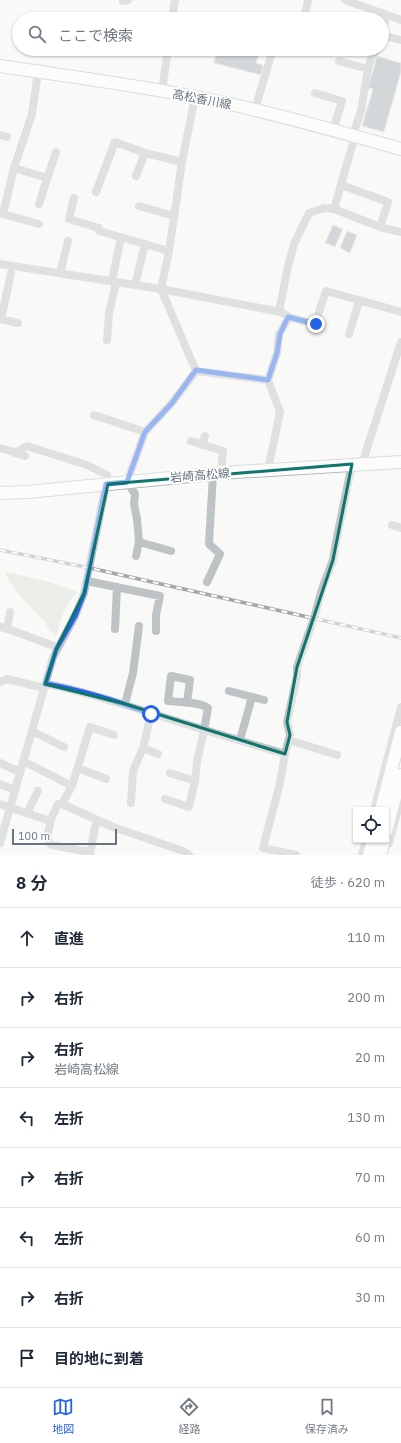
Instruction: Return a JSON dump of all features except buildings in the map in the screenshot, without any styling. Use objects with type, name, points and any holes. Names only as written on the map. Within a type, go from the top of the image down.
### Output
[{"type":"main road","name":"高松香川線","points":[[0,66],[195,97],[255,110],[401,149]]},
{"type":"main road","name":"岩崎高松線","points":[[0,493],[28,492],[217,473],[401,462]]},
{"type":"main road","points":[[381,807],[401,732]]},
{"type":"main road","points":[[389,821],[401,775]]},
{"type":"main road","points":[[369,855],[380,845]]},
{"type":"street","points":[[123,0],[128,0]]},
{"type":"street","points":[[173,12],[175,0]]},
{"type":"street","points":[[305,12],[308,0]]},
{"type":"street","points":[[345,0],[379,12]]},
{"type":"street","points":[[389,16],[401,20]]},
{"type":"street","points":[[389,36],[400,40]]},
{"type":"street","points":[[162,91],[167,56]]},
{"type":"street","points":[[255,110],[271,56]]},
{"type":"street","points":[[334,209],[355,136],[355,129],[361,111],[368,69],[372,56]]},
{"type":"street","points":[[339,61],[368,69]]},
{"type":"street","points":[[38,72],[32,114],[1,213],[39,224]]},
{"type":"street","points":[[315,93],[342,101],[333,130]]},
{"type":"street","points":[[195,97],[182,162],[169,251],[161,289],[196,370]]},
{"type":"street","points":[[96,192],[115,142],[182,162]]},
{"type":"street","points":[[40,204],[56,152]]},
{"type":"street","points":[[136,176],[145,152]]},
{"type":"street","points":[[14,168],[47,178]]},
{"type":"street","points":[[341,185],[388,202],[380,227]]},
{"type":"street","points":[[74,198],[69,219],[99,228],[99,231],[169,251]]},
{"type":"street","points":[[139,206],[174,216]]},
{"type":"street","points":[[279,312],[294,244],[309,213],[324,208],[334,209],[380,227],[401,232]]},
{"type":"street","points":[[107,340],[109,314],[121,237]]},
{"type":"street","points":[[60,273],[68,241]]},
{"type":"street","points":[[135,285],[145,244]]},
{"type":"street","points":[[0,264],[161,289],[279,312],[288,317],[318,325],[326,291],[401,312]]},
{"type":"street","points":[[11,273],[1,319],[18,323]]},
{"type":"street","points":[[349,334],[359,301]]},
{"type":"street","points":[[268,470],[280,412],[268,380],[277,353],[280,334],[288,317]]},
{"type":"street","points":[[296,855],[263,851],[290,735],[287,722],[298,667],[315,615],[320,592],[333,560],[336,542],[357,464],[401,342]]},
{"type":"street","points":[[196,370],[268,380]]},
{"type":"street","points":[[136,556],[139,542],[134,504],[135,494],[127,482],[145,432],[172,403],[196,370]]},
{"type":"street","points":[[94,415],[145,432]]},
{"type":"street","points":[[202,445],[205,436]]},
{"type":"street","points":[[191,441],[223,451],[217,473],[209,544],[220,554],[207,582]]},
{"type":"street","points":[[0,843],[44,686],[57,647],[75,616],[87,581],[107,484],[107,475],[87,465],[27,446],[15,452]]},
{"type":"street","points":[[0,448],[25,456]]},
{"type":"street","points":[[392,526],[401,528]]},
{"type":"street","points":[[139,542],[171,551]]},
{"type":"street","points":[[87,581],[160,596],[156,615],[156,631]]},
{"type":"street","points":[[115,629],[117,587]]},
{"type":"street","points":[[10,612],[4,628],[57,647]]},
{"type":"street","points":[[125,704],[133,673],[139,626]]},
{"type":"street","points":[[0,682],[7,679],[44,686],[70,688],[285,754]]},
{"type":"street","points":[[229,691],[264,700]]},
{"type":"street","points":[[240,740],[252,697]]},
{"type":"street","points":[[165,799],[189,807],[208,708],[204,705],[187,703]]},
{"type":"street","points":[[375,807],[401,707]]},
{"type":"street","points":[[131,802],[133,771],[143,748],[151,714]]},
{"type":"street","points":[[98,821],[95,827],[90,853],[51,845],[47,838],[51,819],[58,804],[62,804],[72,786],[90,727],[114,735]]},
{"type":"street","points":[[32,731],[64,747]]},
{"type":"street","points":[[289,740],[336,755]]},
{"type":"street","points":[[143,748],[158,754]]},
{"type":"street","points":[[23,761],[72,786]]},
{"type":"street","points":[[0,763],[20,772]]},
{"type":"street","points":[[78,768],[106,779]]},
{"type":"street","points":[[170,773],[195,781]]},
{"type":"street","points":[[0,784],[15,790]]},
{"type":"street","points":[[27,813],[38,791]]},
{"type":"street","points":[[380,845],[386,846],[389,843],[401,798]]},
{"type":"street","points":[[0,804],[47,820],[51,819]]},
{"type":"street","points":[[62,804],[113,828],[183,851],[189,855]]},
{"type":"street","points":[[362,855],[365,843]]},
{"type":"highlighted area","points":[[352,464],[333,560],[297,667],[287,722],[290,735],[285,754],[125,704],[45,684],[56,649],[84,593],[108,484]]},
{"type":"shaded area","points":[[5,572],[46,581],[78,592],[67,607],[56,636],[12,586]]},
{"type":"railway","points":[[0,550],[90,568],[401,638]]},
{"type":"route","points":[[151,714],[70,688],[45,684],[56,649],[75,616],[84,593],[106,484],[127,482],[145,432],[172,403],[196,370],[216,374],[268,380],[277,353],[280,334],[288,317],[316,324]]}]
